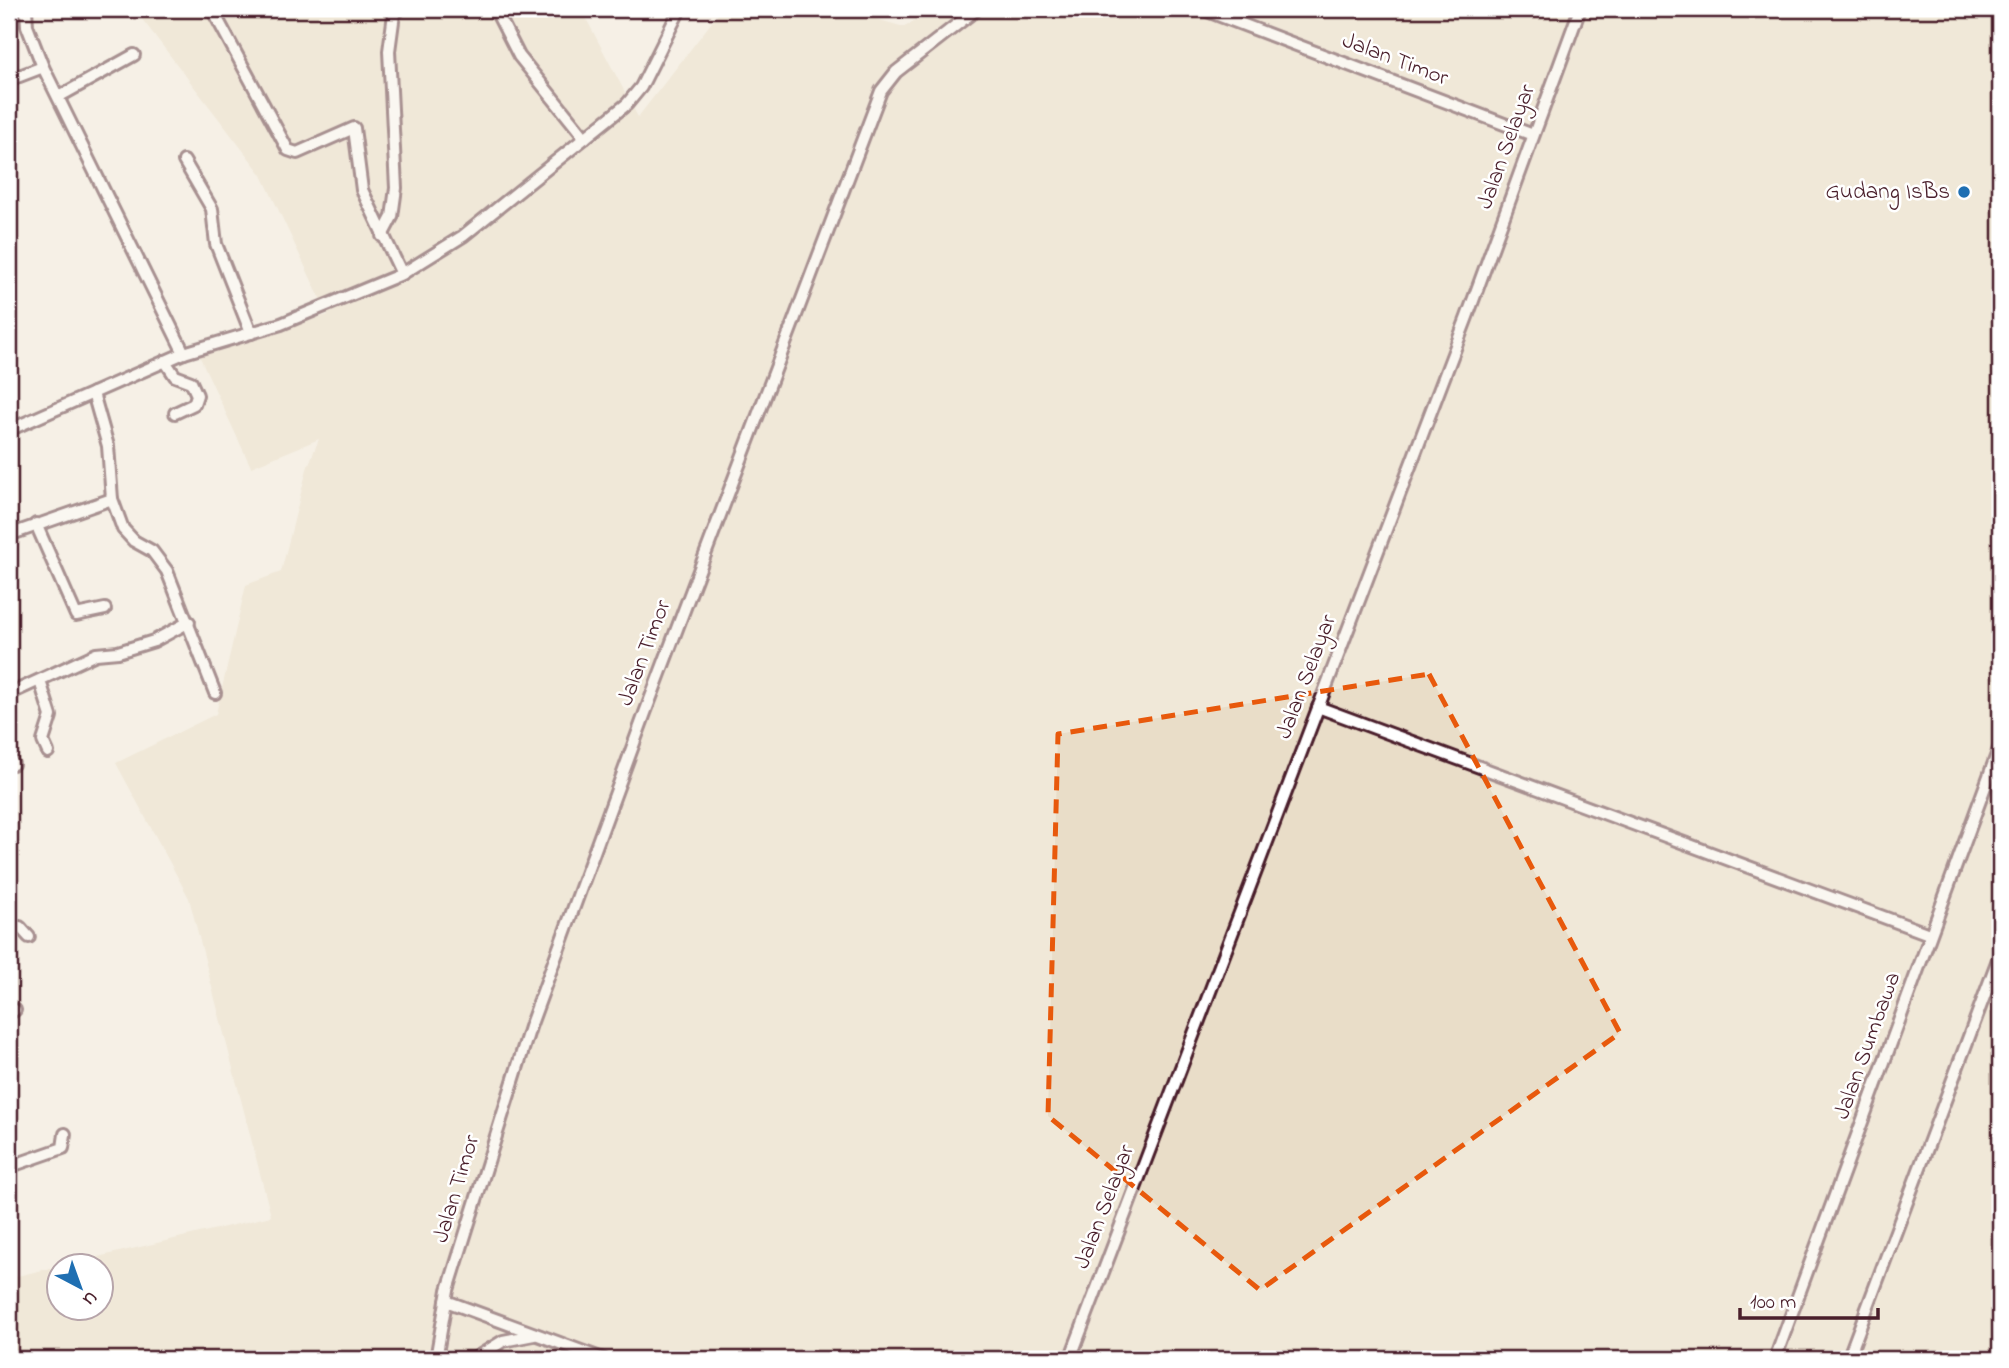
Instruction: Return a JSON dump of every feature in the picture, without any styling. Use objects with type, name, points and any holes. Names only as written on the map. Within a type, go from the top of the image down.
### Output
[{"type":"street","points":[[26,9],[27,26],[43,66],[184,353]]},
{"type":"street","points":[[212,9],[288,150],[297,153],[354,128],[362,190],[402,274]]},
{"type":"street","points":[[382,236],[392,217],[396,188],[389,51],[394,14],[400,9]]},
{"type":"street","points":[[495,9],[519,56],[585,138]]},
{"type":"street","points":[[9,427],[184,353],[320,309],[402,274],[463,236],[627,104],[641,87],[679,9]]},
{"type":"street","name":"Jalan Timor","points":[[436,1359],[446,1301],[530,1027],[645,713],[881,91],[896,72],[977,9]]},
{"type":"street","name":"Jalan Timor","points":[[1202,9],[1534,135]]},
{"type":"street","name":"Jalan Selayar","points":[[1070,1359],[1580,9]]},
{"type":"street","points":[[60,96],[134,55]]},
{"type":"street","points":[[9,80],[43,66]]},
{"type":"street","points":[[184,162],[212,209],[216,244],[241,301],[251,333]]},
{"type":"street","points":[[165,361],[175,376],[191,382],[197,395],[194,404],[175,413]]},
{"type":"street","points":[[93,393],[108,446],[112,499],[123,529],[134,541],[152,551],[167,571],[215,693]]},
{"type":"street","points":[[9,535],[112,499]]},
{"type":"street","points":[[36,524],[76,615],[105,609]]},
{"type":"street","points":[[9,694],[96,654],[118,652],[154,641],[189,622]]},
{"type":"street","points":[[40,681],[51,716],[43,741],[48,752]]},
{"type":"street","points":[[1318,707],[1929,934]]},
{"type":"street","name":"Jalan Sumbawa","points":[[1775,1359],[2000,746]]},
{"type":"street","points":[[9,928],[20,927],[29,937]]},
{"type":"street","points":[[1848,1359],[2000,954]]},
{"type":"street","points":[[9,1154],[17,1164],[63,1147],[65,1134]]},
{"type":"street","points":[[446,1301],[603,1359]]},
{"type":"street","points":[[474,1359],[503,1341],[537,1335]]},
{"type":"highlighted area","points":[[1429,674],[1620,1033],[1260,1290],[1048,1116],[1058,734]]},
{"type":"shaded area","points":[[581,9],[638,117],[722,9],[858,9],[869,17],[904,27],[938,9],[2000,9],[2000,1359],[9,1359],[9,1278],[46,1269],[46,1322],[116,1322],[116,1253],[271,1216],[189,898],[116,763],[216,714],[246,585],[281,572],[307,469],[319,439],[251,467],[198,353],[328,315],[262,175],[135,10]]},
{"type":"place","name":"Gudang IsBs","points":[[1964,192]]}]
